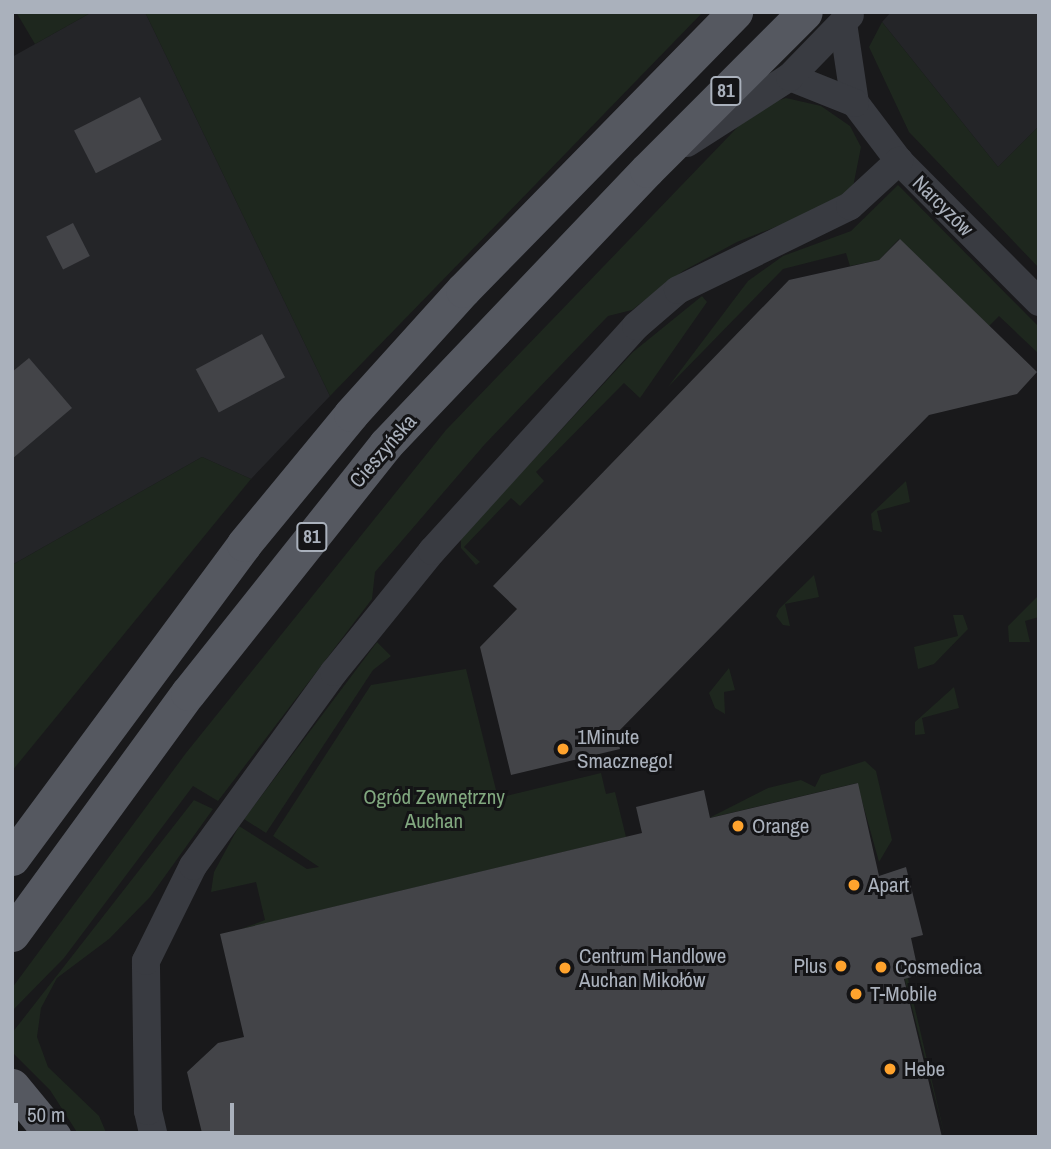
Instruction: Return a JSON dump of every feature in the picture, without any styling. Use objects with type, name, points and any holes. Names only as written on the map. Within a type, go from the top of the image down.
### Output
[{"type":"main road","name":"81","points":[[12,858],[244,544],[351,414],[482,271],[735,12]]},
{"type":"main road","name":"Cieszyńska","points":[[12,934],[188,693],[386,444],[647,170],[805,12]]},
{"type":"main road","points":[[12,1086],[54,1137]]},
{"type":"street","points":[[647,170],[790,77],[848,18]]},
{"type":"street","name":"Narcyzów","points":[[848,18],[855,103],[899,161],[1039,302]]},
{"type":"street","points":[[790,77],[855,103]]},
{"type":"street","points":[[153,1137],[148,1111],[146,961],[192,866],[334,672],[441,540],[635,326],[678,290],[850,206],[899,161]]},
{"type":"shaded area","points":[[92,12],[145,12],[330,396],[251,479],[202,457],[12,565],[12,57]]},
{"type":"shaded area","points":[[891,12],[1039,12],[1039,126],[998,167],[882,22]]},
{"type":"green space","points":[[16,12],[92,12],[35,44]]},
{"type":"green space","points":[[145,12],[703,12],[330,396]]},
{"type":"green space","points":[[882,22],[998,167],[1039,126],[1039,268],[909,132],[869,47]]},
{"type":"green space","points":[[786,98],[821,106],[850,126],[861,147],[853,187],[836,203],[737,242],[683,271],[632,310],[608,316],[485,444],[375,572],[372,599],[218,801],[193,786],[64,958],[12,1011],[12,988],[186,753],[446,430],[756,108]]},
{"type":"green space","points":[[898,185],[1039,327],[1039,354],[999,316],[989,326],[899,239],[879,260],[850,266],[846,253],[783,269],[668,387],[748,281],[783,256],[851,231]]},
{"type":"green space","points":[[702,296],[707,302],[640,398],[624,383],[536,472],[544,481],[520,506],[511,498],[464,547],[480,562],[476,565],[461,548],[461,538],[633,352]]},
{"type":"green space","points":[[202,457],[251,479],[12,771],[12,565]]},
{"type":"green space","points":[[906,481],[910,502],[877,511],[882,532],[873,530],[871,514]]},
{"type":"green space","points":[[814,575],[819,597],[785,604],[790,626],[783,625],[776,616],[779,609]]},
{"type":"green space","points":[[1039,595],[1039,617],[1025,621],[1030,642],[1009,642],[1008,626]]},
{"type":"green space","points":[[953,615],[963,615],[968,629],[934,664],[918,669],[914,647],[958,636]]},
{"type":"green space","points":[[377,642],[391,656],[373,670],[266,833],[244,819]]},
{"type":"green space","points":[[729,668],[735,690],[724,692],[725,714],[715,708],[709,693]]},
{"type":"green space","name":"Ogród Zewnętrzny Auchan","points":[[466,669],[498,798],[601,773],[606,794],[615,792],[626,837],[241,929],[265,920],[256,882],[211,892],[214,872],[239,826],[307,869],[319,867],[273,836],[371,685]]},
{"type":"green space","points":[[954,687],[959,708],[922,718],[925,734],[915,735],[915,722]]},
{"type":"green space","points":[[865,761],[876,771],[892,840],[879,862],[857,783],[709,818],[768,788],[801,780],[815,787],[821,775]]},
{"type":"green space","points":[[194,800],[213,809],[150,897],[109,939],[57,978],[41,1008],[37,1037],[48,1067],[99,1116],[108,1137],[80,1137],[50,1090],[12,1052],[12,1033]]},
{"type":"green space","points":[[899,940],[945,1137],[895,941]]},
{"type":"building","points":[[140,97],[162,140],[96,173],[74,131]]},
{"type":"building","points":[[73,223],[90,256],[63,270],[46,237]]},
{"type":"building","points":[[900,239],[1037,372],[1017,394],[929,415],[616,734],[620,749],[511,775],[480,647],[517,609],[493,586],[789,280],[879,260]]},
{"type":"building","points":[[262,334],[285,377],[219,412],[196,369]]},
{"type":"building","points":[[29,358],[72,408],[12,459],[12,372]]},
{"type":"building","name":"Centrum Handlowe Auchan Mikołów","points":[[858,783],[879,876],[906,867],[923,935],[911,938],[919,975],[904,979],[942,1137],[203,1137],[187,1072],[218,1043],[244,1037],[220,934],[642,833],[636,807],[704,790],[710,818]]},
{"type":"place","name":"1Minute Smacznego!","points":[[563,749]]},
{"type":"place","name":"Orange","points":[[738,826]]},
{"type":"place","name":"Apart","points":[[854,885]]},
{"type":"place","name":"Plus","points":[[841,966]]},
{"type":"place","name":"Cosmedica","points":[[881,967]]},
{"type":"place","name":"Centrum Handlowe Auchan Mikołów","points":[[565,968]]},
{"type":"place","name":"T-Mobile","points":[[856,994]]},
{"type":"place","name":"Hebe","points":[[890,1069]]}]
